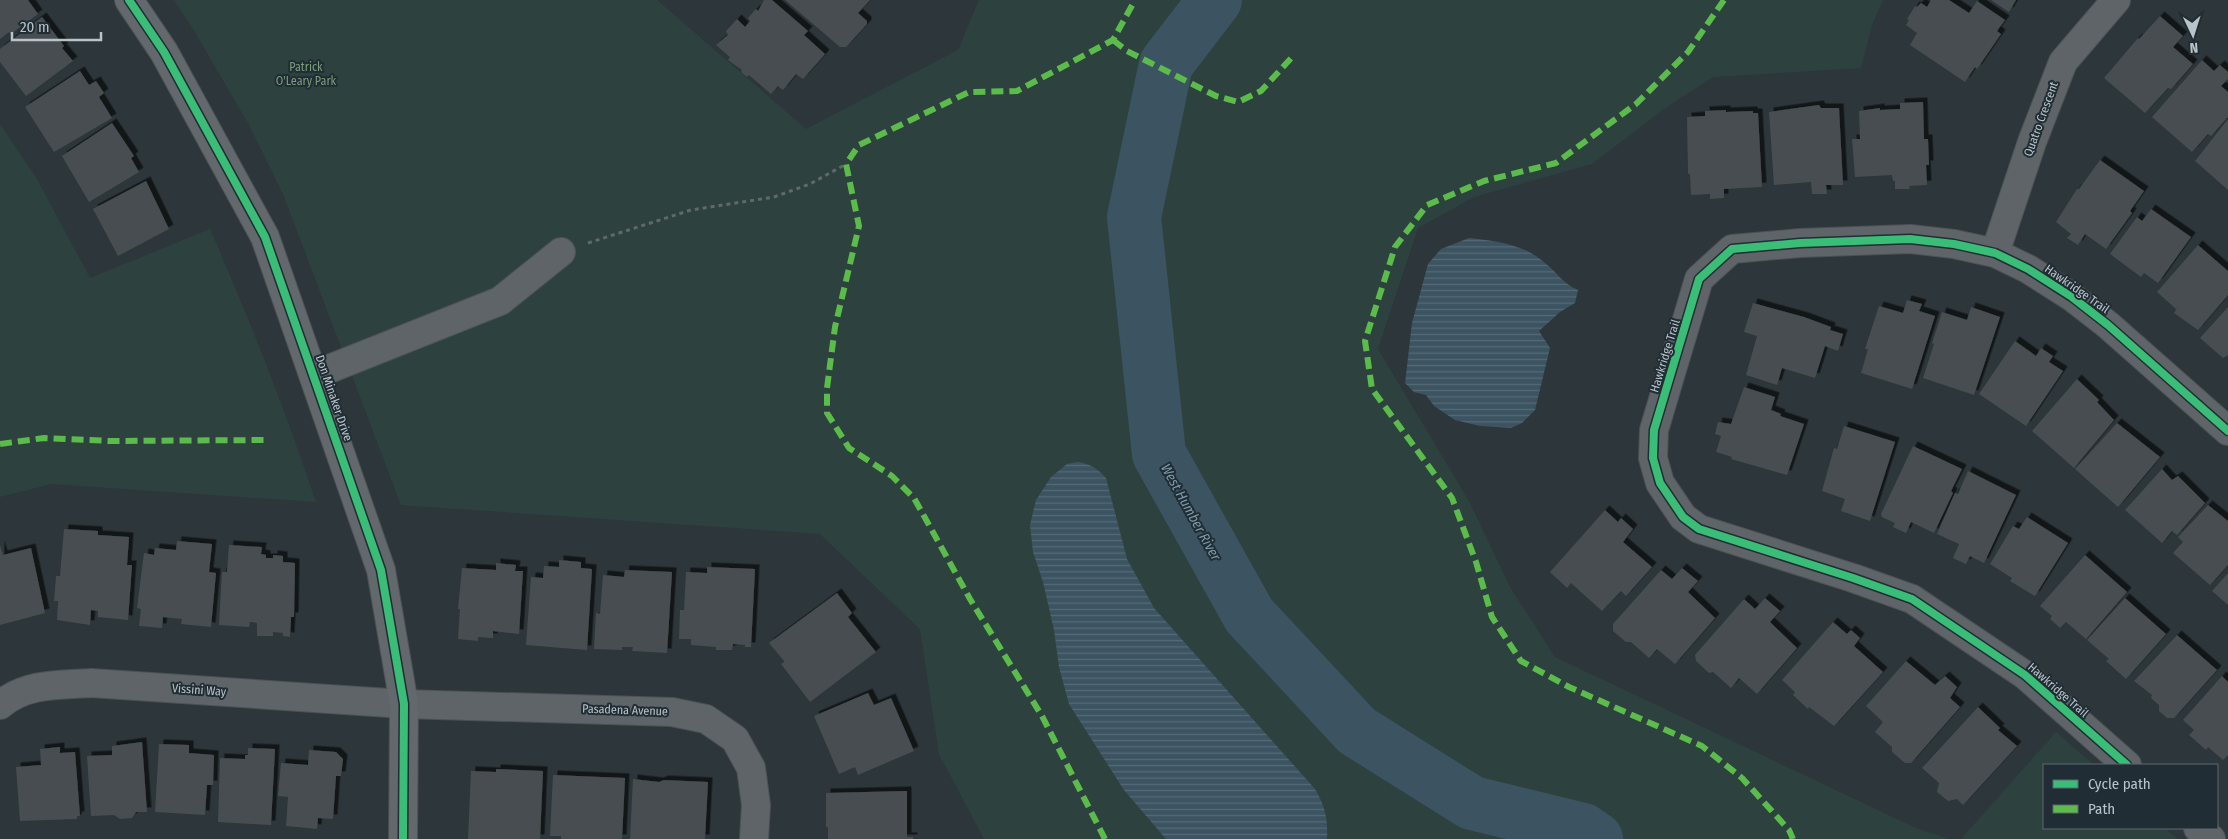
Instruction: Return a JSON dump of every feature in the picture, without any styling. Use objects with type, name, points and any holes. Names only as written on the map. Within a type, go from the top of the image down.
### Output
[{"type":"street","name":"Don Minaker Drive","points":[[129,0],[164,52],[265,236],[381,570],[404,704],[403,839]]},
{"type":"street","name":"Quatro Crescent","points":[[1995,253],[2032,142],[2063,62],[2116,0]]},
{"type":"street","name":"Hawkridge Trail","points":[[2126,764],[2025,676],[1912,599],[1853,578],[1699,529],[1683,517],[1672,504],[1660,484],[1653,458],[1654,430],[1699,280],[1732,249],[1809,243],[1910,240],[1954,244],[1995,253],[2028,269],[2072,296],[2115,331],[2228,431]]},
{"type":"street","points":[[314,375],[500,301],[561,252]]},
{"type":"street","name":"Vissini Way","points":[[0,705],[11,696],[39,686],[91,683],[404,704]]},
{"type":"street","name":"Pasadena Avenue","points":[[404,704],[672,712],[706,719],[735,739],[751,768],[756,805],[754,839]]},
{"type":"street","points":[[2199,829],[2211,839]]},
{"type":"path","points":[[561,252],[691,210],[774,197],[810,184],[846,164]]},
{"type":"green space","name":"Patrick O'Leary Park","points":[[174,0],[657,0],[806,129],[958,50],[979,0],[1883,0],[1872,25],[1861,68],[1713,77],[1664,109],[1592,164],[1474,197],[1418,228],[1378,349],[1469,501],[1510,587],[1555,657],[1918,829],[1950,839],[984,839],[939,754],[920,629],[820,534],[401,505],[283,194],[249,125]]},
{"type":"green space","points":[[0,124],[37,179],[90,278],[210,229],[266,364],[316,502],[51,484],[0,497]]},
{"type":"green space","points":[[2056,732],[2093,764],[2043,764],[2043,829],[2166,829],[2178,839],[1961,839]]},
{"type":"water","points":[[1469,238],[1499,242],[1528,252],[1545,263],[1568,284],[1578,290],[1575,303],[1560,312],[1539,331],[1550,348],[1535,410],[1522,423],[1511,428],[1480,426],[1455,420],[1434,406],[1426,395],[1414,392],[1405,383],[1412,323],[1428,264],[1441,249]]},
{"type":"water","points":[[1078,462],[1093,467],[1106,478],[1127,559],[1154,608],[1315,789],[1325,813],[1327,839],[1166,839],[1124,790],[1069,704],[1059,667],[1054,630],[1043,582],[1033,552],[1030,525],[1036,500],[1051,477],[1067,464]]},
{"type":"building","points":[[0,0],[28,0],[38,14],[11,34],[9,32],[0,39]]},
{"type":"building","points":[[764,0],[772,0],[808,31],[804,35],[825,54],[803,79],[796,74],[783,90],[778,86],[771,94],[749,75],[747,77],[741,72],[742,70],[728,60],[730,57],[716,45],[728,35],[726,31],[737,19],[745,27],[750,21],[748,18],[756,9],[758,11]]},
{"type":"building","points":[[785,0],[870,0],[858,13],[867,21],[867,24],[846,47],[840,47]]},
{"type":"building","points":[[1931,0],[1949,0],[1969,13],[1977,1],[2005,20],[1997,31],[2001,34],[1977,69],[1975,67],[1965,82],[1910,45],[1917,33],[1906,25],[1909,20],[1907,19],[1915,6],[1917,7],[1921,3],[1927,7]]},
{"type":"building","points":[[1991,0],[2016,0],[2009,12]]},
{"type":"building","points":[[2160,16],[2183,36],[2173,47],[2193,64],[2171,89],[2168,88],[2145,113],[2104,78],[2138,38]]},
{"type":"building","points":[[42,17],[64,46],[62,48],[73,61],[26,96],[0,62],[0,49]]},
{"type":"building","points":[[2202,60],[2214,71],[2220,65],[2228,72],[2228,79],[2221,86],[2228,92],[2228,117],[2211,136],[2208,134],[2192,152],[2152,117]]},
{"type":"building","points":[[80,71],[89,85],[96,81],[104,93],[99,97],[112,118],[54,152],[25,107]]},
{"type":"building","points":[[1923,102],[1924,139],[1928,139],[1929,165],[1926,165],[1927,185],[1909,186],[1910,189],[1895,189],[1895,181],[1893,181],[1892,175],[1855,177],[1852,139],[1860,139],[1859,111],[1880,108],[1880,110],[1900,109],[1900,103]]},
{"type":"building","points":[[1819,105],[1821,108],[1839,108],[1843,185],[1826,185],[1827,194],[1812,194],[1811,182],[1774,185],[1769,112]]},
{"type":"building","points":[[1726,110],[1726,112],[1753,111],[1753,113],[1758,113],[1762,187],[1724,189],[1724,198],[1710,199],[1710,194],[1691,195],[1690,174],[1688,174],[1687,117],[1705,116],[1705,111]]},
{"type":"building","points":[[2228,119],[2228,190],[2195,161]]},
{"type":"building","points":[[112,123],[134,156],[131,158],[139,172],[89,202],[62,156]]},
{"type":"building","points":[[2100,160],[2144,191],[2130,211],[2132,213],[2106,249],[2085,234],[2078,245],[2067,238],[2071,234],[2056,222],[2077,189],[2079,189]]},
{"type":"building","points":[[146,181],[169,229],[118,256],[93,209]]},
{"type":"building","points":[[2151,209],[2191,237],[2158,283],[2144,273],[2141,277],[2110,254],[2137,217],[2142,221]]},
{"type":"building","points":[[2198,245],[2228,271],[2228,295],[2198,330],[2174,313],[2178,306],[2176,309],[2157,292]]},
{"type":"building","points":[[1907,300],[1922,304],[1919,311],[1935,316],[1912,389],[1861,373],[1868,349],[1865,349],[1879,306],[1903,313]]},
{"type":"building","points":[[1753,303],[1804,317],[1831,327],[1830,330],[1843,334],[1838,351],[1825,346],[1815,378],[1782,368],[1777,385],[1746,375],[1757,336],[1744,332]]},
{"type":"building","points":[[1971,307],[2000,317],[1974,395],[1923,378],[1942,312],[1967,320]]},
{"type":"building","points":[[2228,307],[2228,355],[2223,358],[2200,338]]},
{"type":"building","points":[[2015,341],[2036,356],[2041,348],[2053,356],[2049,362],[2063,371],[2026,426],[1979,394]]},
{"type":"building","points":[[2077,379],[2099,400],[2097,402],[2114,420],[2074,468],[2032,431]]},
{"type":"building","points":[[1744,387],[1775,397],[1771,410],[1781,414],[1780,416],[1804,424],[1787,475],[1731,459],[1732,457],[1716,452],[1721,436],[1715,434],[1718,422],[1731,424]]},
{"type":"building","points":[[2117,423],[2160,457],[2118,507],[2075,469]]},
{"type":"building","points":[[1844,426],[1895,442],[1870,521],[1841,511],[1845,499],[1822,491],[1834,448],[1837,449]]},
{"type":"building","points":[[1913,446],[1962,469],[1934,533],[1911,522],[1906,533],[1893,527],[1895,523],[1882,517],[1881,514]]},
{"type":"building","points":[[2162,469],[2172,480],[2178,476],[2205,503],[2177,535],[2172,531],[2162,543],[2125,510]]},
{"type":"building","points":[[1968,471],[2016,495],[1984,563],[1970,556],[1966,564],[1953,558],[1959,544],[1937,534],[1955,493],[1958,494]]},
{"type":"building","points":[[2208,505],[2228,521],[2228,565],[2210,585],[2173,553],[2183,542],[2178,537]]},
{"type":"building","points":[[1605,510],[1618,522],[1621,518],[1633,529],[1623,542],[1652,567],[1626,596],[1621,591],[1602,611],[1571,583],[1567,588],[1550,572]]},
{"type":"building","points":[[2027,517],[2068,543],[2035,596],[2010,581],[2012,578],[1990,564],[2013,526],[2019,529]]},
{"type":"building","points":[[64,529],[98,531],[98,535],[129,537],[127,565],[132,565],[128,620],[98,617],[98,611],[91,610],[90,625],[57,620],[58,601],[54,601],[56,576],[60,576]]},
{"type":"building","points":[[177,541],[212,544],[209,572],[216,573],[211,627],[181,624],[182,619],[163,617],[162,628],[139,626],[141,609],[137,608],[144,553],[154,555],[155,548],[176,550]]},
{"type":"building","points":[[0,545],[3,555],[31,548],[45,613],[0,625]]},
{"type":"building","points":[[229,545],[262,547],[261,554],[266,555],[266,558],[273,558],[273,555],[283,556],[283,562],[295,563],[294,617],[291,617],[290,637],[283,636],[283,633],[273,632],[273,636],[257,636],[257,623],[250,622],[249,627],[219,625],[222,572],[227,572]]},
{"type":"building","points":[[2085,555],[2127,592],[2086,639],[2066,622],[2060,628],[2050,619],[2052,616],[2040,606]]},
{"type":"building","points":[[559,560],[581,562],[581,568],[592,569],[587,650],[526,645],[531,577],[543,578],[544,566],[559,567]]},
{"type":"building","points":[[496,563],[516,565],[515,571],[523,571],[519,634],[493,631],[493,638],[478,637],[478,641],[458,639],[460,609],[458,609],[462,568],[496,570]]},
{"type":"building","points":[[707,567],[755,569],[751,647],[733,644],[732,650],[716,650],[716,647],[691,645],[691,639],[679,639],[680,610],[684,610],[686,572],[707,573]]},
{"type":"building","points":[[1682,568],[1698,581],[1688,592],[1715,618],[1675,664],[1657,649],[1649,658],[1631,642],[1626,642],[1613,631],[1613,624],[1661,570],[1672,579]]},
{"type":"building","points":[[625,570],[672,572],[667,653],[632,651],[633,647],[622,647],[622,650],[594,649],[596,613],[600,614],[603,575],[624,577]]},
{"type":"building","points":[[2228,573],[2228,605],[2212,591]]},
{"type":"building","points":[[837,593],[852,613],[848,617],[876,652],[810,702],[781,664],[784,661],[769,643]]},
{"type":"building","points":[[1765,598],[1780,611],[1770,622],[1797,648],[1757,694],[1739,678],[1731,688],[1713,672],[1709,673],[1696,661],[1695,655],[1744,599],[1755,609]]},
{"type":"building","points":[[2125,598],[2166,634],[2126,679],[2106,661],[2109,659],[2087,640]]},
{"type":"building","points":[[1833,622],[1847,634],[1851,630],[1860,638],[1854,646],[1883,672],[1834,726],[1809,707],[1808,709],[1793,695],[1795,692],[1782,680]]},
{"type":"building","points":[[2177,635],[2217,670],[2174,718],[2167,718],[2159,711],[2159,705],[2151,698],[2152,695],[2134,681]]},
{"type":"building","points":[[1906,661],[1935,685],[1945,676],[1957,687],[1950,698],[1960,707],[1911,763],[1905,763],[1892,752],[1892,747],[1875,732],[1883,722],[1866,706]]},
{"type":"building","points":[[2222,676],[2228,682],[2228,755],[2223,760],[2208,747],[2206,750],[2189,735],[2194,730],[2183,720]]},
{"type":"building","points":[[868,693],[874,705],[891,698],[914,751],[858,775],[855,767],[839,774],[814,716]]},
{"type":"building","points":[[1978,707],[2000,728],[1998,730],[2017,746],[1963,805],[1957,799],[1948,801],[1937,792],[1939,783],[1922,768]]},
{"type":"building","points":[[142,742],[147,812],[136,812],[132,818],[120,819],[114,815],[91,816],[87,756],[112,755],[112,746]]},
{"type":"building","points":[[159,744],[189,745],[189,753],[214,755],[213,785],[207,785],[205,815],[155,812]]},
{"type":"building","points":[[60,747],[60,753],[75,752],[80,816],[77,816],[77,819],[20,821],[16,767],[41,765],[40,749]]},
{"type":"building","points":[[248,748],[275,749],[271,825],[218,822],[220,758],[245,759],[245,755],[248,755]]},
{"type":"building","points":[[309,750],[336,752],[343,759],[341,776],[336,776],[333,819],[318,818],[317,829],[286,826],[288,797],[278,796],[281,763],[308,765]]},
{"type":"building","points":[[496,769],[543,771],[540,839],[468,839],[471,771],[496,772]]},
{"type":"building","points":[[553,775],[625,778],[622,839],[561,839],[561,836],[550,836]]},
{"type":"building","points":[[633,779],[659,782],[664,780],[708,782],[705,839],[630,839]]},
{"type":"building","points":[[907,791],[907,837],[913,837],[913,839],[828,839],[826,793]]},
{"type":"waterway","name":"West Humber River","points":[[1215,0],[1166,64],[1134,217],[1159,454],[1249,615],[1357,731],[1472,803],[1583,830],[1596,839]]},
{"type":"marked path","points":[[1105,839],[1042,716],[970,599],[914,498],[892,476],[849,448],[827,413],[827,388],[835,327],[859,226],[846,164],[859,145],[969,92],[1017,91],[1113,40],[1135,0]]},
{"type":"marked path","points":[[1724,0],[1688,52],[1636,104],[1556,163],[1484,181],[1427,205],[1395,247],[1365,341],[1372,389],[1452,498],[1476,562],[1492,617],[1521,661],[1569,687],[1702,746],[1742,778],[1789,830],[1793,839]]},
{"type":"marked path","points":[[1113,40],[1127,51],[1216,96],[1238,102],[1261,91],[1294,55]]},
{"type":"marked path","points":[[0,444],[44,438],[110,441],[268,440]]},
{"type":"cycle path","points":[[129,0],[164,52],[265,237],[381,570],[404,704],[403,839]]},
{"type":"cycle path","points":[[2126,764],[2025,675],[1912,599],[1853,578],[1699,529],[1683,517],[1660,483],[1653,458],[1654,430],[1699,279],[1732,249],[1800,243],[1910,239],[1954,244],[1995,253],[2028,269],[2072,297],[2108,325],[2228,431]]}]
